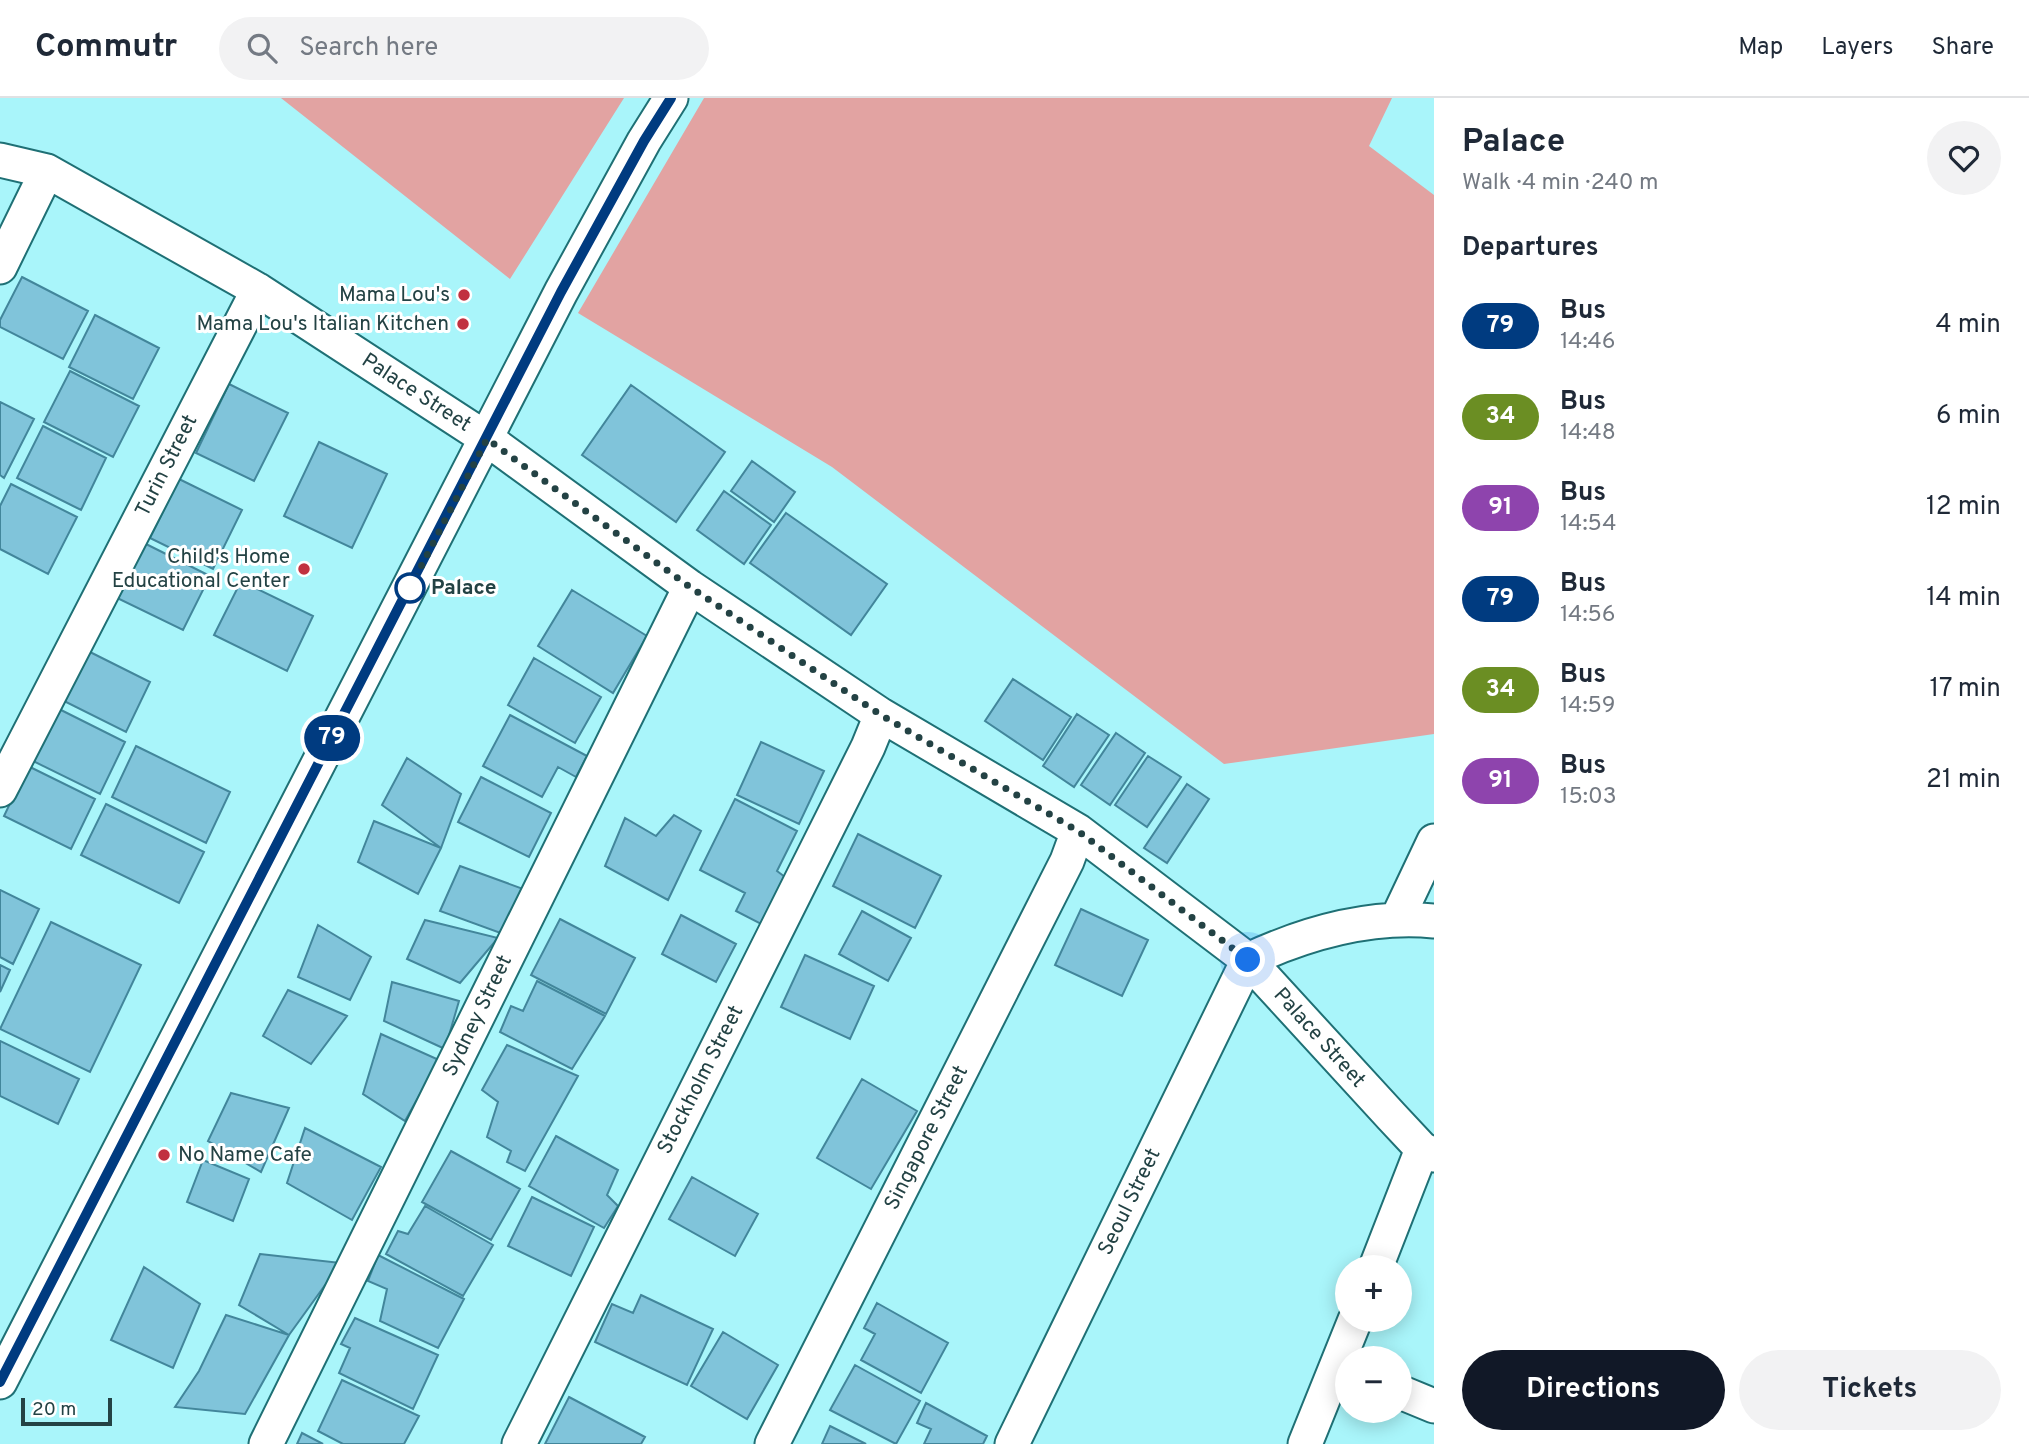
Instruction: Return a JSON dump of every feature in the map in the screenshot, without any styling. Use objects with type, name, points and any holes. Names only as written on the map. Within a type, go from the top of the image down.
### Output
[{"type":"street","points":[[0,1382],[561,292],[644,141],[671,98]]},
{"type":"street","name":"Palace Street","points":[[0,160],[47,171],[258,290],[487,439],[690,587],[881,715],[1078,831],[1248,960],[1428,1152]]},
{"type":"street","points":[[0,267],[47,171]]},
{"type":"street","name":"Turin Street","points":[[0,790],[258,290]]},
{"type":"street","name":"Sydney Street","points":[[266,1444],[690,587]]},
{"type":"street","name":"Stockholm Street","points":[[519,1444],[862,759],[881,715]]},
{"type":"street","name":"Singapore Street","points":[[772,1444],[1067,861],[1078,831]]},
{"type":"street","points":[[1398,917],[1434,841]]},
{"type":"street","points":[[1248,960],[1297,938],[1398,917],[1434,921]]},
{"type":"street","name":"Seoul Street","points":[[1012,1444],[1248,960]]},
{"type":"street","points":[[1381,1255],[1428,1152]]},
{"type":"street","points":[[1305,1444],[1335,1382]]},
{"type":"street","points":[[1412,1397],[1434,1406]]},
{"type":"shaded area","points":[[281,98],[624,98],[510,279]]},
{"type":"shaded area","points":[[704,98],[1392,98],[1369,146],[1434,195],[1434,734],[1224,764],[832,467],[578,313]]},
{"type":"building","points":[[22,277],[88,311],[63,359],[0,327],[0,320]]},
{"type":"building","points":[[95,315],[159,348],[133,399],[69,367]]},
{"type":"building","points":[[70,371],[139,406],[113,457],[44,422]]},
{"type":"building","points":[[229,384],[288,413],[254,481],[196,453]]},
{"type":"building","points":[[631,385],[725,452],[676,522],[582,455]]},
{"type":"building","points":[[0,402],[34,419],[4,478],[0,475]]},
{"type":"building","points":[[43,426],[106,458],[81,510],[17,478]]},
{"type":"building","points":[[319,442],[387,474],[352,548],[284,516]]},
{"type":"building","points":[[752,461],[795,492],[774,522],[731,491]]},
{"type":"building","points":[[179,479],[242,510],[213,569],[150,538]]},
{"type":"building","points":[[11,484],[77,517],[48,574],[0,549],[0,506]]},
{"type":"building","points":[[724,491],[771,525],[744,564],[697,530]]},
{"type":"building","points":[[786,513],[887,584],[851,635],[750,563]]},
{"type":"building","points":[[138,540],[210,576],[183,630],[111,595]]},
{"type":"building","points":[[241,581],[313,616],[287,671],[214,635]]},
{"type":"building","points":[[572,590],[647,636],[613,693],[538,646]]},
{"type":"building","points":[[82,648],[150,682],[126,732],[58,698]]},
{"type":"building","points":[[534,658],[601,697],[575,743],[508,705]]},
{"type":"building","points":[[1013,679],[1071,717],[1043,760],[985,721]]},
{"type":"building","points":[[55,707],[125,742],[100,794],[29,759]]},
{"type":"building","points":[[1077,714],[1109,735],[1074,787],[1043,766]]},
{"type":"building","points":[[510,715],[587,756],[576,777],[558,767],[542,797],[483,766]]},
{"type":"building","points":[[1116,733],[1145,753],[1110,805],[1081,785]]},
{"type":"building","points":[[761,742],[824,771],[799,824],[737,795]]},
{"type":"building","points":[[136,746],[230,792],[206,843],[112,797]]},
{"type":"building","points":[[1148,756],[1181,777],[1147,827],[1115,805]]},
{"type":"building","points":[[407,758],[461,794],[441,848],[382,805]]},
{"type":"building","points":[[28,766],[95,799],[71,849],[4,816]]},
{"type":"building","points":[[481,777],[551,813],[529,857],[458,822]]},
{"type":"building","points":[[1187,784],[1209,799],[1167,863],[1144,848]]},
{"type":"building","points":[[735,799],[797,831],[777,871],[785,877],[763,925],[736,911],[745,893],[700,870]]},
{"type":"building","points":[[106,804],[204,852],[179,903],[81,855]]},
{"type":"building","points":[[674,815],[701,831],[668,900],[605,866],[625,818],[656,836]]},
{"type":"building","points":[[374,821],[441,848],[418,894],[358,862]]},
{"type":"building","points":[[858,834],[941,876],[915,928],[833,886]]},
{"type":"building","points":[[460,866],[526,890],[506,935],[440,911]]},
{"type":"building","points":[[0,890],[39,909],[13,964],[0,957]]},
{"type":"building","points":[[1081,909],[1148,940],[1122,996],[1055,965]]},
{"type":"building","points":[[862,911],[911,938],[888,981],[839,954]]},
{"type":"building","points":[[681,915],[736,944],[716,982],[662,954]]},
{"type":"building","points":[[560,919],[635,958],[606,1014],[531,975]]},
{"type":"building","points":[[425,920],[498,938],[460,983],[407,959]]},
{"type":"building","points":[[51,922],[141,965],[90,1072],[0,1029]]},
{"type":"building","points":[[318,925],[371,957],[350,1000],[298,977]]},
{"type":"building","points":[[805,955],[874,986],[850,1039],[781,1007]]},
{"type":"building","points":[[0,965],[10,970],[0,992]]},
{"type":"building","points":[[537,981],[605,1016],[572,1069],[500,1032],[511,1006],[523,1011]]},
{"type":"building","points":[[392,982],[459,1001],[445,1049],[384,1021]]},
{"type":"building","points":[[288,990],[347,1016],[311,1064],[263,1036]]},
{"type":"building","points":[[381,1034],[439,1060],[405,1121],[363,1094]]},
{"type":"building","points":[[0,1041],[79,1079],[58,1124],[0,1096]]},
{"type":"building","points":[[507,1045],[578,1076],[525,1171],[507,1162],[511,1151],[487,1137],[498,1102],[482,1090]]},
{"type":"building","points":[[862,1079],[917,1111],[871,1189],[817,1158]]},
{"type":"building","points":[[231,1093],[289,1108],[261,1172],[208,1141]]},
{"type":"building","points":[[305,1128],[381,1167],[352,1220],[287,1183]]},
{"type":"building","points":[[556,1136],[618,1170],[607,1195],[618,1206],[604,1228],[529,1186]]},
{"type":"building","points":[[451,1151],[520,1189],[491,1240],[422,1202]]},
{"type":"building","points":[[203,1160],[249,1179],[233,1221],[187,1202]]},
{"type":"building","points":[[692,1177],[758,1214],[735,1256],[669,1219]]},
{"type":"building","points":[[532,1197],[594,1227],[571,1276],[508,1246]]},
{"type":"building","points":[[425,1206],[493,1245],[463,1296],[386,1254],[398,1231],[408,1234]]},
{"type":"building","points":[[260,1254],[341,1263],[289,1335],[239,1305]]},
{"type":"building","points":[[378,1255],[464,1299],[438,1348],[380,1321],[387,1289],[368,1281]]},
{"type":"building","points":[[144,1267],[200,1304],[173,1368],[111,1340]]},
{"type":"building","points":[[641,1295],[713,1329],[687,1385],[595,1342],[612,1304],[633,1313]]},
{"type":"building","points":[[877,1303],[948,1343],[921,1393],[861,1360],[875,1334],[864,1328]]},
{"type":"building","points":[[226,1315],[289,1335],[245,1414],[175,1407],[199,1371]]},
{"type":"building","points":[[355,1318],[438,1355],[413,1409],[339,1373],[350,1348],[341,1344]]},
{"type":"building","points":[[723,1332],[778,1365],[747,1419],[691,1386]]},
{"type":"building","points":[[855,1365],[920,1401],[896,1444],[830,1410]]},
{"type":"building","points":[[342,1380],[419,1416],[404,1444],[343,1444],[318,1431]]},
{"type":"building","points":[[569,1397],[645,1437],[641,1444],[545,1444]]},
{"type":"building","points":[[926,1403],[987,1436],[983,1444],[924,1444],[931,1429],[917,1423]]},
{"type":"building","points":[[830,1426],[866,1444],[822,1444]]},
{"type":"building","points":[[302,1433],[323,1444],[297,1444]]},
{"type":"bus line","name":"79","points":[[0,1382],[561,292],[644,141],[671,98]]},
{"type":"place","name":"Mama Lou's","points":[[464,295]]},
{"type":"place","name":"Mama Lou's Italian Kitchen","points":[[463,324]]},
{"type":"place","name":"Child's Home Educational Center","points":[[304,569]]},
{"type":"place","name":"Palace","points":[[410,588]]},
{"type":"place","name":"No Name Cafe","points":[[164,1155]]},
{"type":"route","points":[[410,588],[487,439],[690,587],[881,715],[1078,831],[1248,960]]}]
